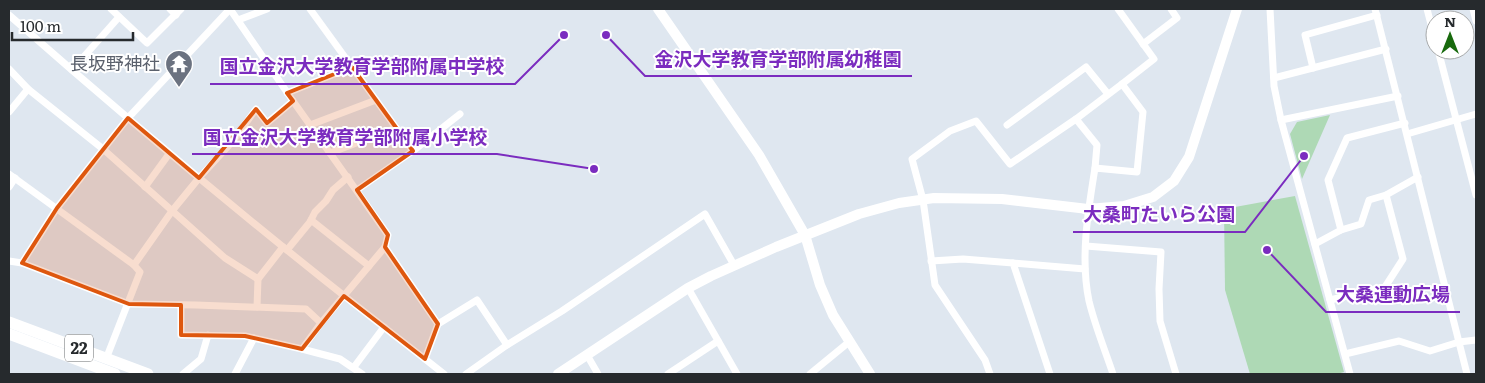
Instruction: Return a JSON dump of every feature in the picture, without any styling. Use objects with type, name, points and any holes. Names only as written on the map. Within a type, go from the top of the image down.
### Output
[{"type":"main road","name":"22","points":[[9,322],[148,374]]},
{"type":"main road","name":"22","points":[[9,334],[115,374]]},
{"type":"street","points":[[111,9],[147,43],[178,12],[170,9]]},
{"type":"street","points":[[22,263],[57,208],[128,118],[230,9],[293,102],[388,234],[385,247],[321,323],[302,349]]},
{"type":"street","points":[[238,20],[267,9]]},
{"type":"street","points":[[310,9],[412,151]]},
{"type":"street","points":[[658,9],[759,154],[805,236],[820,285],[833,315],[870,374]]},
{"type":"street","points":[[990,374],[985,360],[935,285],[923,200],[912,158],[950,131],[976,121],[1010,164],[1076,119],[1154,59],[1118,9]]},
{"type":"street","points":[[1143,44],[1178,18],[1171,9]]},
{"type":"street","points":[[558,374],[688,288],[734,265],[859,214],[899,203],[923,200],[1002,199],[1088,209],[1124,206],[1153,197],[1174,181],[1189,156],[1237,9]]},
{"type":"street","points":[[1270,9],[1274,78],[1281,120],[1350,374]]},
{"type":"street","points":[[1473,9],[1476,21]]},
{"type":"street","points":[[1313,68],[1305,35],[1376,12],[1467,374]]},
{"type":"street","points":[[9,15],[199,178],[344,296],[444,374]]},
{"type":"street","points":[[72,70],[119,17]]},
{"type":"street","points":[[1274,78],[1386,49]]},
{"type":"street","points":[[1441,60],[1476,195]]},
{"type":"street","points":[[287,93],[352,67]]},
{"type":"street","points":[[1006,125],[1086,67],[1108,94]]},
{"type":"street","points":[[9,70],[28,89],[103,149],[225,258],[258,279]]},
{"type":"street","points":[[1095,168],[1137,172],[1144,112],[1122,84]]},
{"type":"street","points":[[9,112],[28,89]]},
{"type":"street","points":[[1281,120],[1398,96]]},
{"type":"street","points":[[310,124],[376,100]]},
{"type":"street","points":[[134,265],[172,211],[233,141],[256,109],[267,123],[293,102]]},
{"type":"street","points":[[357,190],[460,114]]},
{"type":"street","points":[[1407,134],[1476,114]]},
{"type":"street","points":[[1076,119],[1097,145],[1088,209],[1085,269],[1090,301],[1113,374]]},
{"type":"street","points":[[1341,230],[1328,180],[1347,138],[1405,123]]},
{"type":"street","points":[[330,153],[396,128]]},
{"type":"street","points":[[145,187],[170,154]]},
{"type":"street","points":[[9,187],[12,176],[134,265],[140,272],[129,304],[106,358]]},
{"type":"street","points":[[257,307],[258,279],[311,220],[332,190],[348,177]]},
{"type":"street","points":[[1315,244],[1341,230],[1361,224],[1369,200],[1386,195],[1418,178]]},
{"type":"street","points":[[1330,300],[1385,287],[1403,259],[1386,195]]},
{"type":"street","points":[[466,374],[705,214],[734,265]]},
{"type":"street","points":[[311,220],[369,266]]},
{"type":"street","points":[[1086,246],[1161,252],[1160,321],[1176,374]]},
{"type":"street","points":[[385,247],[438,324]]},
{"type":"street","points":[[931,261],[963,259],[1085,269]]},
{"type":"street","points":[[9,261],[22,263],[129,304],[306,309],[321,323]]},
{"type":"street","points":[[1013,263],[1050,374]]},
{"type":"street","points":[[688,288],[737,374]]},
{"type":"street","points":[[425,359],[438,324],[477,300],[507,345]]},
{"type":"street","points":[[181,305],[181,335],[245,336],[340,358],[362,374]]},
{"type":"street","points":[[354,367],[384,327]]},
{"type":"street","points":[[183,374],[201,358],[208,335]]},
{"type":"street","points":[[235,374],[254,338]]},
{"type":"street","points":[[1345,354],[1399,341],[1430,351],[1459,342],[1476,340]]},
{"type":"street","points":[[668,374],[718,341]]},
{"type":"street","points":[[810,374],[849,342]]},
{"type":"street","points":[[588,355],[598,374]]},
{"type":"highlighted area","points":[[352,67],[413,151],[357,190],[388,235],[385,247],[438,324],[425,359],[344,296],[302,349],[245,336],[181,335],[181,305],[129,304],[22,263],[57,208],[128,118],[199,178],[256,109],[267,123],[293,101],[287,93]]},
{"type":"green space","points":[[1330,115],[1302,179],[1290,134],[1297,122]]},
{"type":"green space","points":[[1295,196],[1344,372],[1337,374],[1250,374],[1225,290],[1224,209]]},
{"type":"place","name":"国立金沢大学教育学部附属中学校","points":[[564,35]]},
{"type":"place","name":"金沢大学教育学部附属幼稚園","points":[[606,35]]},
{"type":"place","name":"長坂野神社","points":[[179,88]]},
{"type":"place","name":"大桑町たいら公園","points":[[1304,156]]},
{"type":"place","name":"国立金沢大学教育学部附属小学校","points":[[594,169]]},
{"type":"place","name":"大桑運動広場","points":[[1267,250]]}]
